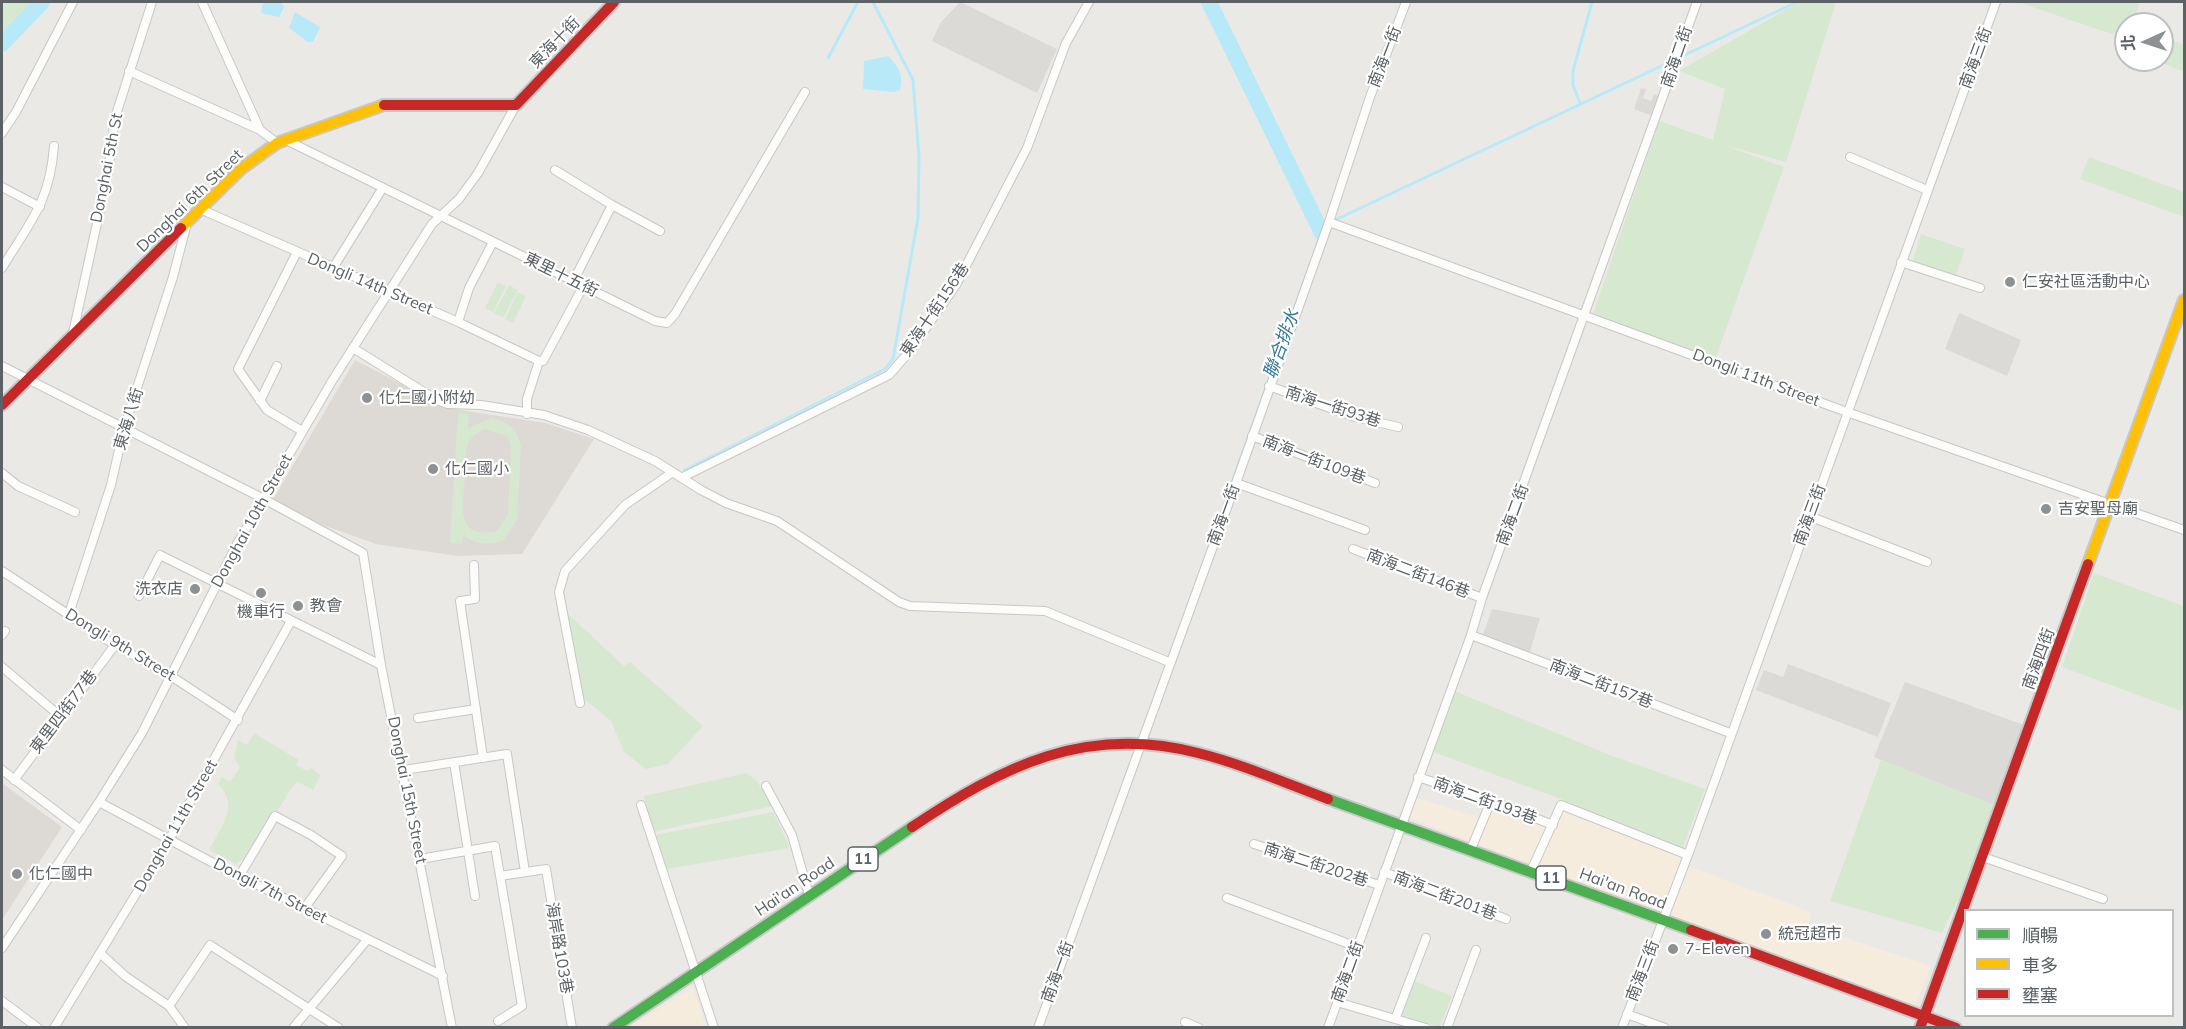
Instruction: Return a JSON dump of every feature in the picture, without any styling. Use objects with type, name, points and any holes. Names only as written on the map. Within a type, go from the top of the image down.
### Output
[{"type":"street","points":[[2,133],[16,112],[73,2]]},
{"type":"street","name":"Donghai 5th St","points":[[71,338],[79,312],[108,172],[115,118],[152,2]]},
{"type":"street","points":[[202,2],[260,130]]},
{"type":"street","name":"東海十街","points":[[516,105],[614,2]]},
{"type":"street","name":"東海十街156巷","points":[[683,477],[889,375],[910,351],[956,285],[1027,148],[1066,43],[1089,2]]},
{"type":"street","name":"南海一街","points":[[1038,1028],[1138,744],[1236,483],[1329,222],[1370,97],[1406,2]]},
{"type":"street","name":"南海二街","points":[[1328,1028],[1400,825],[1472,634],[1482,598],[1697,2]]},
{"type":"street","name":"南海三街","points":[[1622,1028],[1688,855],[1730,733],[1996,2]]},
{"type":"street","name":"東里十五街","points":[[129,71],[260,130],[655,321],[667,323],[671,320],[765,163],[805,92]]},
{"type":"street","name":"Donghai 6th Street","points":[[2,405],[241,169],[283,142],[385,105],[404,103],[516,105]]},
{"type":"street","name":"Donghai 10th Street","points":[[2,948],[81,830],[142,733],[217,582],[262,498],[302,431],[388,291],[440,216],[459,199],[478,174],[516,105]]},
{"type":"street","points":[[2,268],[40,207],[50,186],[54,146]]},
{"type":"street","points":[[1850,157],[1928,190]]},
{"type":"street","points":[[555,170],[660,231]]},
{"type":"street","points":[[2,187],[40,207]]},
{"type":"street","points":[[333,268],[382,189]]},
{"type":"street","points":[[574,280],[612,204]]},
{"type":"street","name":"Dongli 14th Street","points":[[200,209],[458,322],[539,361]]},
{"type":"street","name":"Dongli 11th Street","points":[[1329,222],[1847,412],[2184,530]]},
{"type":"street","name":"東海八街","points":[[69,614],[111,485],[124,428],[173,277],[187,223]]},
{"type":"street","points":[[458,322],[470,288],[493,242]]},
{"type":"street","points":[[297,252],[238,369],[267,410],[302,431]]},
{"type":"street","points":[[1901,262],[1980,288]]},
{"type":"street","points":[[527,414],[527,399],[539,361],[543,361],[584,285]]},
{"type":"street","name":"南海四街","points":[[1964,909],[2184,300]]},
{"type":"street","points":[[353,348],[435,399],[447,404],[481,405],[544,415],[588,430],[683,477],[701,490],[726,503],[777,521],[899,602],[924,608],[1045,611],[1169,662]]},
{"type":"street","points":[[2,366],[262,498]]},
{"type":"street","points":[[260,401],[277,366]]},
{"type":"street","name":"南海一街93巷","points":[[1269,386],[1355,417],[1398,427]]},
{"type":"street","name":"南海一街109巷","points":[[1252,436],[1375,483]]},
{"type":"street","points":[[580,703],[561,601],[561,580],[565,571],[625,505],[673,472]]},
{"type":"street","points":[[2,473],[18,486],[75,512]]},
{"type":"street","points":[[1236,483],[1365,530]]},
{"type":"street","name":"Donghai 15th Street","points":[[262,498],[363,553],[381,665],[404,770],[452,1028]]},
{"type":"street","points":[[1809,516],[1927,562]]},
{"type":"street","name":"南海二街146巷","points":[[1353,549],[1482,598]]},
{"type":"street","points":[[139,596],[160,555],[381,665]]},
{"type":"street","points":[[474,565],[474,599],[459,601],[483,758]]},
{"type":"street","name":"Dongli 9th Street","points":[[2,571],[238,720]]},
{"type":"street","name":"Donghai 11th Street","points":[[54,1028],[169,840],[238,720],[291,621]]},
{"type":"street","name":"南海二街157巷","points":[[1472,634],[1730,733]]},
{"type":"street","name":"東里四街77巷","points":[[14,780],[60,716],[116,645]]},
{"type":"street","points":[[2,667],[60,716]]},
{"type":"street","points":[[418,718],[476,709]]},
{"type":"street","name":"Hai'an Road","points":[[614,1028],[809,896],[997,774],[1025,761],[1062,750],[1102,744],[1176,747],[1200,753],[1471,849],[1956,1028]]},
{"type":"street","points":[[404,770],[507,754],[525,872],[500,876]]},
{"type":"street","points":[[454,762],[475,896]]},
{"type":"street","points":[[2,770],[81,830]]},
{"type":"street","name":"南海二街193巷","points":[[1418,777],[1491,801],[1552,825]]},
{"type":"street","points":[[766,786],[792,835],[809,896]]},
{"type":"street","points":[[1471,849],[1491,801]]},
{"type":"street","name":"Dongli 7th Street","points":[[99,802],[304,909],[442,976]]},
{"type":"street","points":[[641,805],[714,1028]]},
{"type":"street","points":[[1531,871],[1560,805],[1688,855]]},
{"type":"street","points":[[240,875],[275,816],[311,835],[342,856],[304,909]]},
{"type":"street","name":"南海二街202巷","points":[[1254,844],[1379,885]]},
{"type":"street","points":[[420,859],[495,846],[522,1006],[498,1021]]},
{"type":"street","points":[[1983,856],[2103,899]]},
{"type":"street","name":"海岸路103巷","points":[[525,872],[546,869],[572,1028]]},
{"type":"street","name":"南海二街201巷","points":[[1384,872],[1506,919]]},
{"type":"street","points":[[1227,898],[1357,946]]},
{"type":"street","name":"南海四街","points":[[1920,1028],[1964,909]]},
{"type":"street","points":[[1396,1017],[1426,938]]},
{"type":"street","points":[[293,1028],[367,940]]},
{"type":"street","points":[[168,1006],[210,945],[339,1028]]},
{"type":"street","points":[[1447,1028],[1476,950]]},
{"type":"street","points":[[101,954],[125,976],[168,1006],[184,1028]]},
{"type":"street","points":[[2,1001],[38,1028]]},
{"type":"street","points":[[1336,1002],[1396,1017],[1426,1028]]},
{"type":"street","points":[[1627,1014],[1665,1028]]},
{"type":"street","points":[[1185,1022],[1199,1028]]},
{"type":"shaded area","points":[[960,2],[1057,49],[1037,93],[932,41],[941,22]]},
{"type":"shaded area","points":[[1641,88],[1646,89],[1643,98],[1651,101],[1654,94],[1660,96],[1653,116],[1634,109]]},
{"type":"shaded area","points":[[1959,313],[2021,340],[2007,376],[1945,349]]},
{"type":"shaded area","name":"化仁國小","points":[[355,360],[447,408],[545,423],[594,439],[522,554],[458,556],[376,544],[323,525],[273,499]]},
{"type":"shaded area","points":[[1492,609],[1540,618],[1529,655],[1482,637]]},
{"type":"shaded area","points":[[1788,664],[1891,703],[1878,737],[1756,690],[1764,670],[1783,677]]},
{"type":"shaded area","points":[[1905,682],[2024,725],[1993,805],[1874,757]]},
{"type":"shaded area","name":"化仁國中","points":[[2,783],[62,827],[2,920]]},
{"type":"shaded area","points":[[1416,798],[1482,818],[1472,842],[1408,817]]},
{"type":"shaded area","points":[[1493,804],[1549,827],[1531,865],[1476,843]]},
{"type":"shaded area","points":[[1562,808],[1686,855],[1661,916],[1534,869]]},
{"type":"shaded area","points":[[1687,866],[1811,912],[1808,926],[1931,966],[1913,1010],[1667,920]]},
{"type":"shaded area","points":[[693,988],[706,1027],[630,1027]]},
{"type":"green space","points":[[2,2],[32,2],[2,32]]},
{"type":"green space","points":[[1799,2],[1836,2],[1786,162],[1724,145],[1784,167],[1715,360],[1591,320],[1659,121],[1713,140],[1725,89],[1679,71]]},
{"type":"green space","points":[[2018,2],[2140,2],[2136,12],[2114,12],[2114,35]]},
{"type":"green space","points":[[2174,41],[2184,45],[2184,72],[2174,68]]},
{"type":"green space","points":[[2089,157],[2184,192],[2184,217],[2080,179]]},
{"type":"green space","points":[[1921,234],[1965,249],[1955,278],[1912,263]]},
{"type":"green space","points":[[498,282],[506,286],[493,312],[485,308]]},
{"type":"green space","points":[[509,285],[518,290],[503,318],[494,313]]},
{"type":"green space","points":[[518,292],[526,296],[513,323],[505,319]]},
{"type":"green space","points":[[458,413],[469,414],[468,428],[491,418],[503,421],[515,430],[521,445],[517,520],[503,541],[481,543],[472,541],[463,534],[462,544],[450,543]],"holes":[[[485,429],[507,436],[511,446],[508,515],[497,531],[474,531],[467,526],[463,510],[468,444],[475,435]]]},
{"type":"green space","points":[[2094,573],[2184,606],[2184,700],[2181,711],[2062,667]]},
{"type":"green space","points":[[567,613],[624,666],[630,662],[703,726],[668,764],[646,769],[624,752],[611,721],[582,697]]},
{"type":"green space","points":[[1452,690],[1610,755],[1705,789],[1681,852],[1561,799],[1428,750]]},
{"type":"green space","points":[[254,733],[299,760],[296,765],[307,771],[311,768],[321,775],[313,790],[298,782],[293,786],[246,860],[241,860],[236,864],[209,850],[223,825],[228,808],[228,800],[218,784],[222,777],[230,782],[240,767],[234,758],[238,740],[247,745]]},
{"type":"green space","points":[[1874,757],[1993,805],[1974,866],[1942,933],[1830,901],[1881,760]]},
{"type":"green space","points":[[746,773],[756,780],[773,806],[652,832],[644,796]]},
{"type":"green space","points":[[773,812],[790,848],[667,869],[655,835]]},
{"type":"green space","points":[[1414,981],[1452,996],[1440,1027],[1401,1016]]},
{"type":"water","points":[[263,2],[281,2],[284,7],[279,17],[261,13]]},
{"type":"water","points":[[295,12],[320,27],[313,42],[308,42],[289,28]]},
{"type":"water","points":[[888,56],[899,71],[900,90],[894,92],[863,89],[864,61]]},
{"type":"waterway","points":[[2,44],[42,2]]},
{"type":"waterway","points":[[828,58],[858,2]]},
{"type":"waterway","points":[[685,470],[885,369],[893,359],[918,218],[919,157],[913,80],[873,2]]},
{"type":"waterway","name":"聯合排水","points":[[1209,2],[1322,233]]},
{"type":"waterway","points":[[1580,103],[1573,85],[1573,71],[1592,2]]},
{"type":"waterway","points":[[1333,221],[1797,2]]},
{"type":"waterway","name":"聯合排水","points":[[1219,519],[1306,276]]},
{"type":"traffic: fast","points":[[1328,799],[1691,930]]},
{"type":"traffic: fast","points":[[613,1028],[912,827]]},
{"type":"traffic: slow","points":[[181,228],[241,169],[277,143],[384,105]]},
{"type":"traffic: slow","points":[[2088,564],[2184,300]]},
{"type":"traffic: jam","points":[[384,105],[516,105],[614,2]]},
{"type":"traffic: jam","points":[[2,405],[181,228]]},
{"type":"traffic: jam","points":[[1920,1028],[2088,564]]},
{"type":"traffic: jam","points":[[912,827],[979,786],[1013,769],[1047,756],[1082,748],[1119,744],[1157,745],[1214,757],[1328,799]]},
{"type":"traffic: jam","points":[[1691,930],[1956,1028]]},
{"type":"place","name":"仁安社區活動中心","points":[[2010,282]]},
{"type":"place","name":"化仁國小附幼","points":[[367,398]]},
{"type":"place","name":"化仁國小","points":[[433,469]]},
{"type":"place","name":"吉安聖母廟","points":[[2046,509]]},
{"type":"place","name":"洗衣店","points":[[195,589]]},
{"type":"place","name":"機車行","points":[[261,593]]},
{"type":"place","name":"教會","points":[[298,606]]},
{"type":"place","name":"化仁國中","points":[[17,874]]},
{"type":"place","name":"統冠超市","points":[[1766,934]]},
{"type":"place","name":"7-Eleven","points":[[1673,949]]}]
